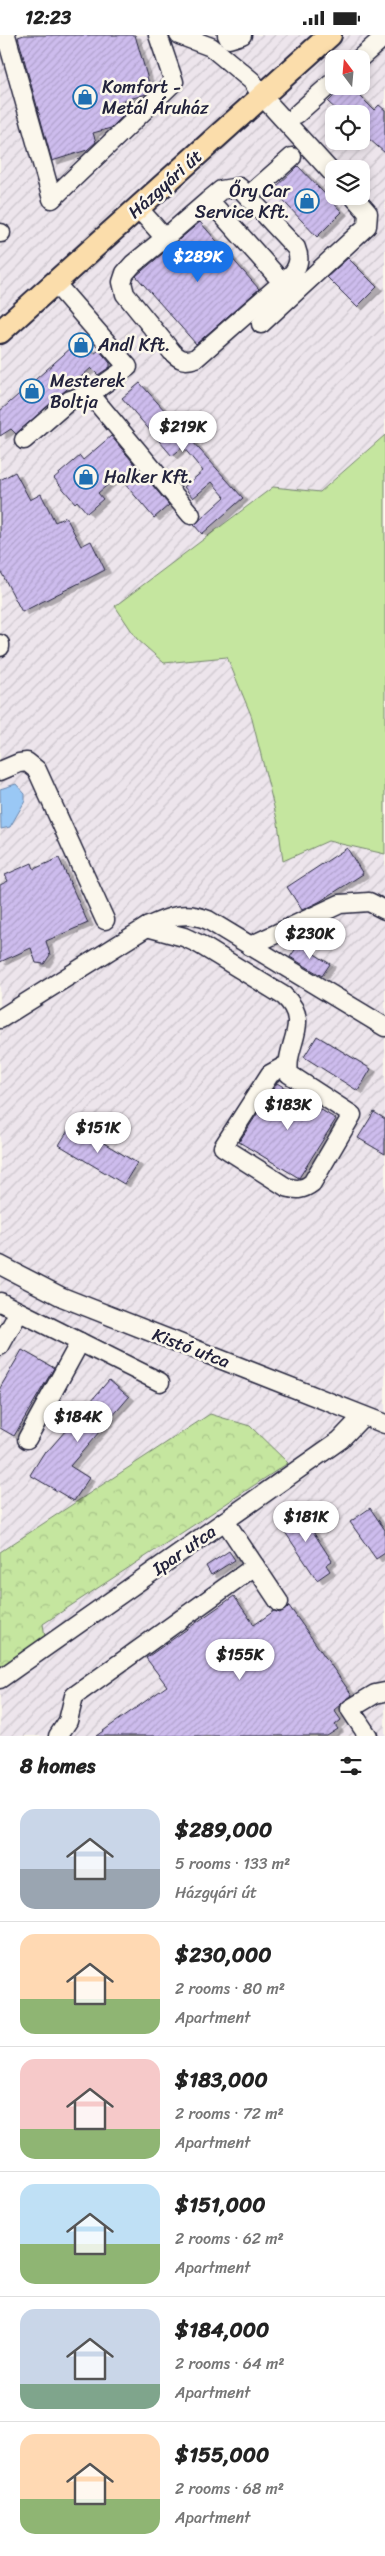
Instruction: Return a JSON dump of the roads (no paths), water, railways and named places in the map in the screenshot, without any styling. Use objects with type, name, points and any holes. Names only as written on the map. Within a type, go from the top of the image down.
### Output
[{"type":"main road","name":"Házgyári út","points":[[0,332],[330,35]]},
{"type":"street","points":[[6,35],[52,199],[174,82],[158,35]]},
{"type":"street","points":[[179,35],[211,47],[252,81],[262,96],[325,165]]},
{"type":"street","points":[[227,35],[229,39],[242,35]]},
{"type":"street","points":[[369,50],[385,36]]},
{"type":"street","points":[[297,114],[325,89]]},
{"type":"street","points":[[248,196],[292,157]]},
{"type":"street","points":[[229,187],[239,187],[296,248],[299,256],[298,265],[282,282],[196,358],[188,361],[179,359],[125,293],[122,282],[125,273],[133,264],[209,200],[221,190],[229,187]]},
{"type":"street","points":[[209,200],[282,282]]},
{"type":"street","points":[[261,324],[367,226],[368,213],[361,205]]},
{"type":"street","points":[[138,208],[165,238]]},
{"type":"street","points":[[24,440],[70,400],[90,394],[128,367],[55,283]]},
{"type":"street","points":[[90,394],[191,515]]},
{"type":"street","points":[[0,771],[26,762],[37,770],[105,920]]},
{"type":"street","points":[[250,946],[340,904],[369,902],[385,910]]},
{"type":"street","points":[[0,1019],[147,927],[167,917],[196,915],[385,1027]]},
{"type":"street","points":[[147,927],[184,937],[199,944],[284,996],[292,1003],[298,1021],[298,1031],[288,1064],[290,1075],[299,1083],[352,1115],[312,1183],[305,1189],[297,1190],[286,1187],[223,1147],[270,1074],[288,1064]]},
{"type":"street","name":"Kistó utca","points":[[0,1265],[62,1297],[385,1424]]},
{"type":"street","points":[[0,1302],[160,1382]]},
{"type":"street","points":[[0,1346],[19,1311]]},
{"type":"street","points":[[27,1439],[80,1342]]},
{"type":"street","name":"Ipar utca","points":[[0,1679],[340,1440],[363,1416]]},
{"type":"street","points":[[224,1521],[279,1602]]},
{"type":"street","points":[[58,1736],[68,1721],[74,1696],[255,1566]]},
{"type":"street","points":[[368,1736],[350,1709],[375,1694],[385,1692]]},
{"type":"water","points":[[16,784],[25,794],[25,801],[10,827],[1,829],[0,789]]},
{"type":"place","name":"Komfort - Metál Áruház","points":[[85,97]]},
{"type":"place","name":"Őry Car Service Kft.","points":[[307,201]]},
{"type":"place","name":"Andl Kft.","points":[[81,345]]},
{"type":"place","name":"Mesterek Boltja","points":[[32,391]]},
{"type":"place","name":"Halker Kft.","points":[[86,477]]}]
